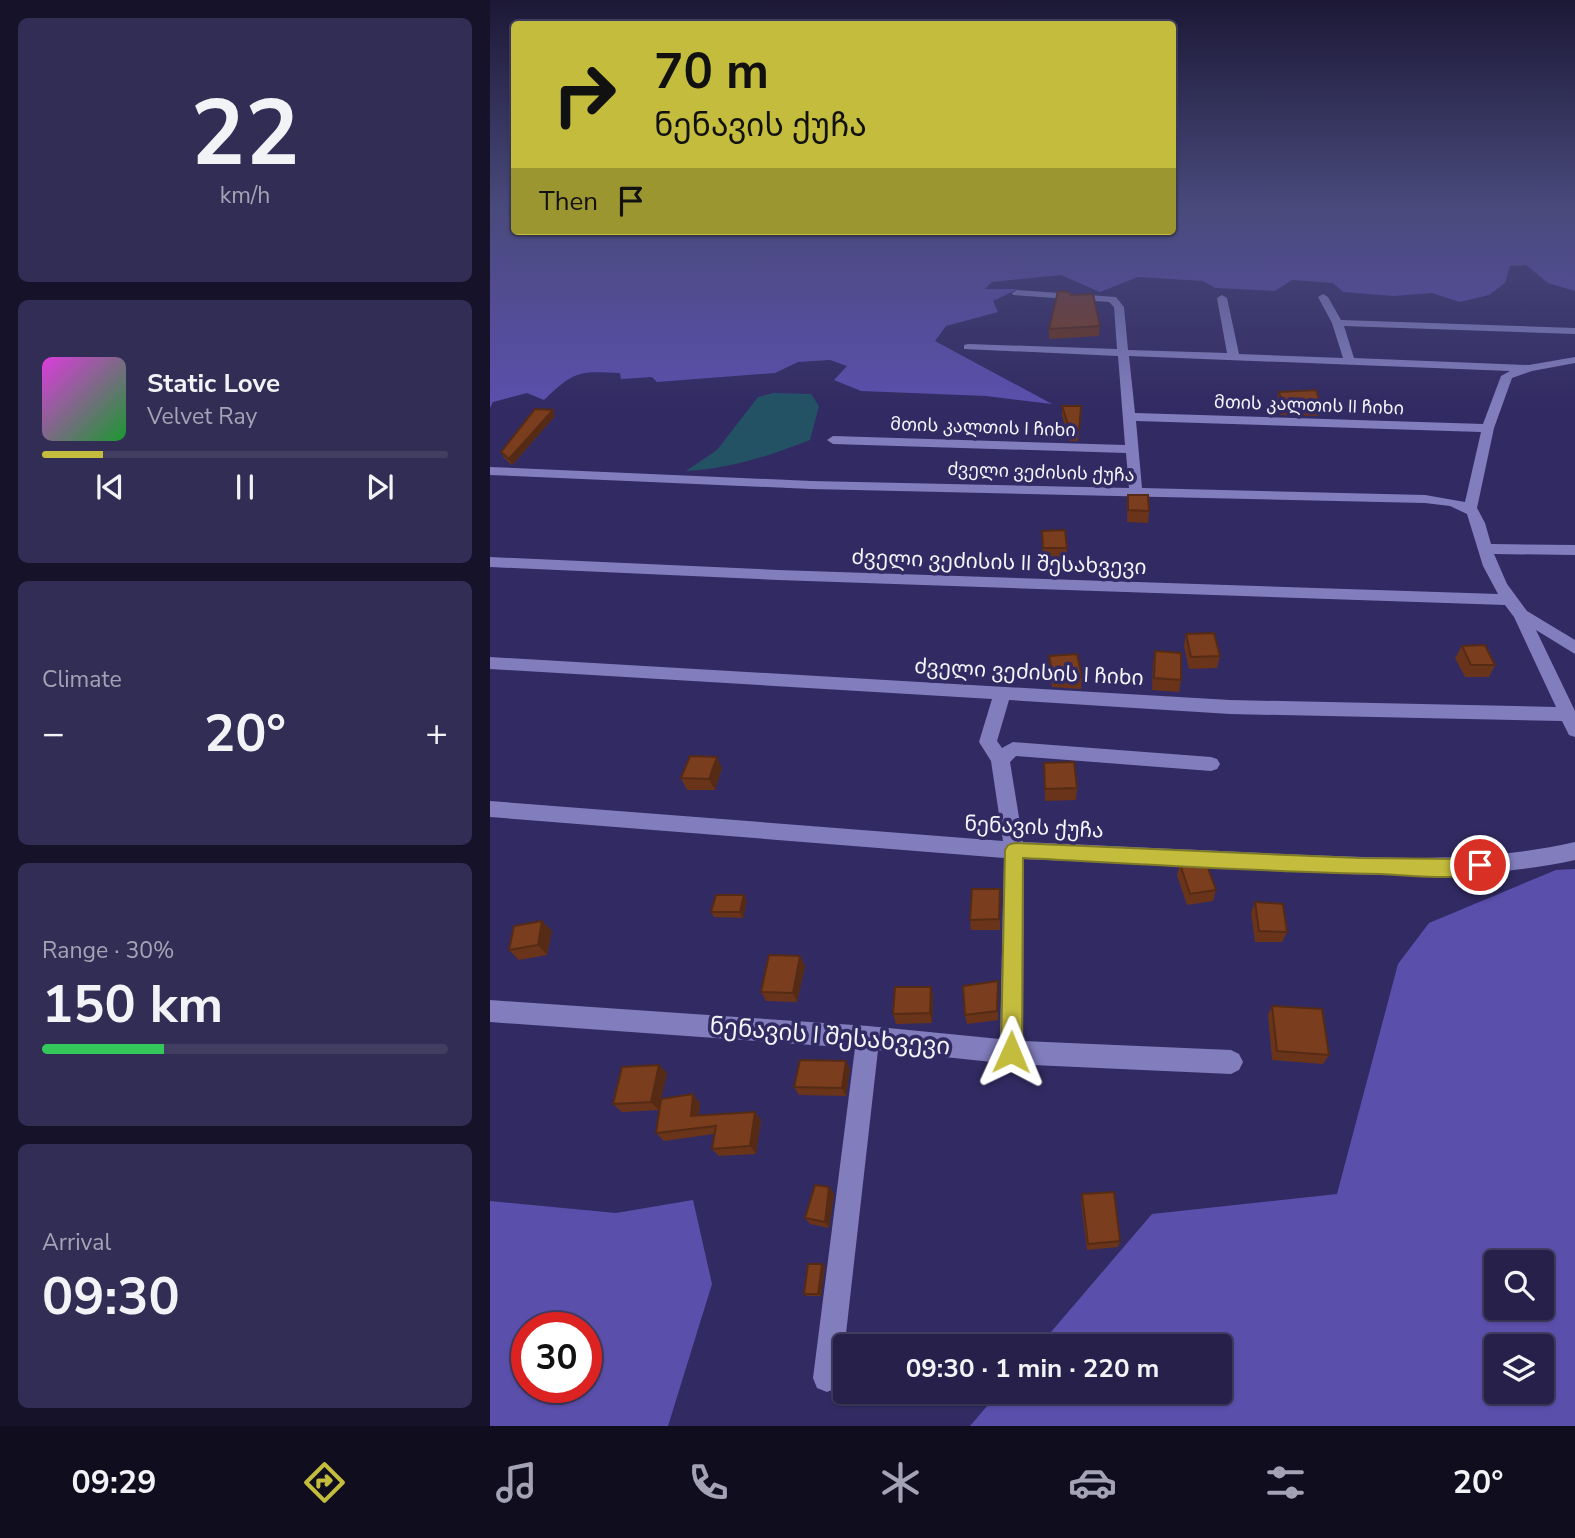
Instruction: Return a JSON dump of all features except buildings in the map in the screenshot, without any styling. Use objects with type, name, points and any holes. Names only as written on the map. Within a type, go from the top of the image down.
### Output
[{"type":"street","points":[[1017,293],[1112,299],[1119,307],[1136,494]]},
{"type":"street","points":[[1323,297],[1337,323],[1350,362]]},
{"type":"street","points":[[1222,298],[1234,358]]},
{"type":"street","points":[[1337,323],[1575,331]]},
{"type":"street","points":[[968,347],[1122,355],[1530,368]]},
{"type":"street","points":[[1571,722],[1521,615],[1507,600],[1485,550],[1482,527],[1470,508],[1488,428],[1507,376],[1530,368],[1575,360]]},
{"type":"street","name":"მთის კალთის II ჩიხი","points":[[1128,417],[1488,428]]},
{"type":"street","name":"მთის კალთის I ჩიხი","points":[[834,440],[1132,449]]},
{"type":"street","name":"ძველი ვეძისის ქუჩა","points":[[490,471],[811,485],[1425,499],[1470,508]]},
{"type":"street","points":[[1485,550],[1575,550]]},
{"type":"street","name":"ძველი ვეძისის II შესახვევი","points":[[490,562],[778,575],[1507,600]]},
{"type":"street","points":[[1521,615],[1575,648]]},
{"type":"street","name":"ძველი ვეძისის I ჩიხი","points":[[490,663],[1230,707],[1571,722]]},
{"type":"street","points":[[1003,693],[988,742],[1000,759],[1014,850],[1011,1052]]},
{"type":"street","points":[[1000,759],[1013,749],[1211,764]]},
{"type":"street","name":"ნენავის ქუჩა","points":[[490,809],[1014,850],[1359,866],[1458,867],[1544,858],[1575,851]]},
{"type":"street","name":"ნენავის I შესახვევი","points":[[490,1011],[868,1037],[1011,1052],[1231,1062]]},
{"type":"street","points":[[827,1378],[868,1037]]},
{"type":"shaded area","points":[[490,274],[1508,274],[1505,283],[1489,295],[1460,302],[1432,293],[1394,296],[1343,292],[1333,283],[1292,280],[1275,291],[1215,288],[1203,281],[1138,277],[1100,292],[1061,275],[992,282],[985,289],[1018,289],[993,301],[998,312],[946,326],[935,341],[1052,404],[986,396],[861,391],[834,380],[847,366],[830,360],[798,362],[775,373],[657,382],[652,377],[621,379],[620,373],[586,373],[570,378],[544,400],[527,393],[493,402],[490,408]]},
{"type":"shaded area","points":[[1536,274],[1575,274],[1575,291],[1548,283]]},
{"type":"shaded area","points":[[1575,869],[1575,1426],[970,1426],[989,1404],[1232,1404],[1232,1334],[1049,1334],[1152,1214],[1337,1194],[1398,964],[1429,923],[1556,870]]},
{"type":"shaded area","points":[[693,1200],[712,1284],[668,1426],[490,1426],[490,1201],[616,1213]]},
{"type":"water","points":[[773,393],[811,394],[819,406],[810,440],[749,461],[686,471],[717,450],[758,397]]},
{"type":"route","points":[[1011,1052],[1014,850],[1359,866],[1480,865]]}]
